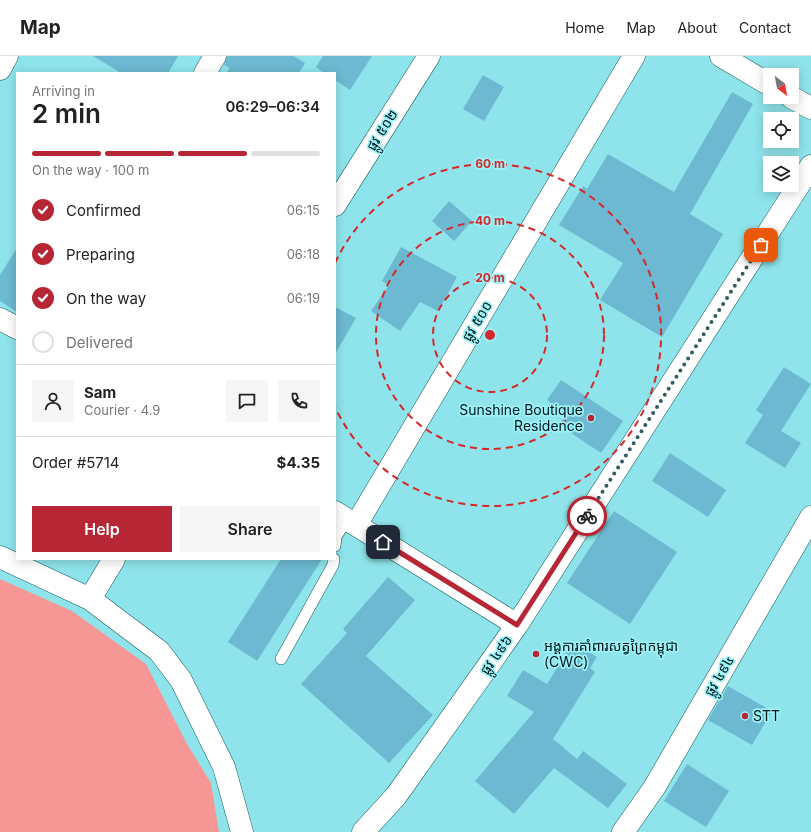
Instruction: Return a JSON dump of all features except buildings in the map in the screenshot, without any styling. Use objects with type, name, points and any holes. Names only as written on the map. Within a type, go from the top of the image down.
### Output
[{"type":"street","points":[[0,69],[7,56]]},
{"type":"street","points":[[206,72],[215,56]]},
{"type":"street","name":"ផ្លូវ ៥០២","points":[[336,203],[429,56]]},
{"type":"street","name":"ផ្លូវ ៥០០","points":[[346,519],[634,56]]},
{"type":"street","points":[[721,56],[763,81]]},
{"type":"street","points":[[799,101],[811,108]]},
{"type":"street","name":"ផ្លូវ ៤៩៦","points":[[363,832],[396,796],[517,625],[811,166]]},
{"type":"street","points":[[0,319],[16,327]]},
{"type":"street","name":"ផ្លូវ ៤៩៤","points":[[623,832],[654,788],[811,517]]},
{"type":"street","points":[[346,519],[517,625]]},
{"type":"street","points":[[0,557],[90,599],[159,651],[180,680],[224,767],[242,832]]},
{"type":"street","points":[[90,599],[113,560]]},
{"type":"lane","points":[[336,537],[346,519]]},
{"type":"lane","points":[[281,659],[333,565],[334,560]]},
{"type":"shaded area","points":[[0,579],[72,611],[146,664],[187,744],[211,783],[219,832],[0,832]]},
{"type":"way so far","points":[[587,516],[761,245]]},
{"type":"place","name":"Sunshine Boutique Residence","points":[[591,418]]},
{"type":"place","name":"អង្គការគាំពារសត្វព្រៃកម្ពុជា (CWC)","points":[[536,654]]},
{"type":"place","name":"STT","points":[[745,716]]},
{"type":"route","points":[[383,542],[517,625],[587,516]]}]
